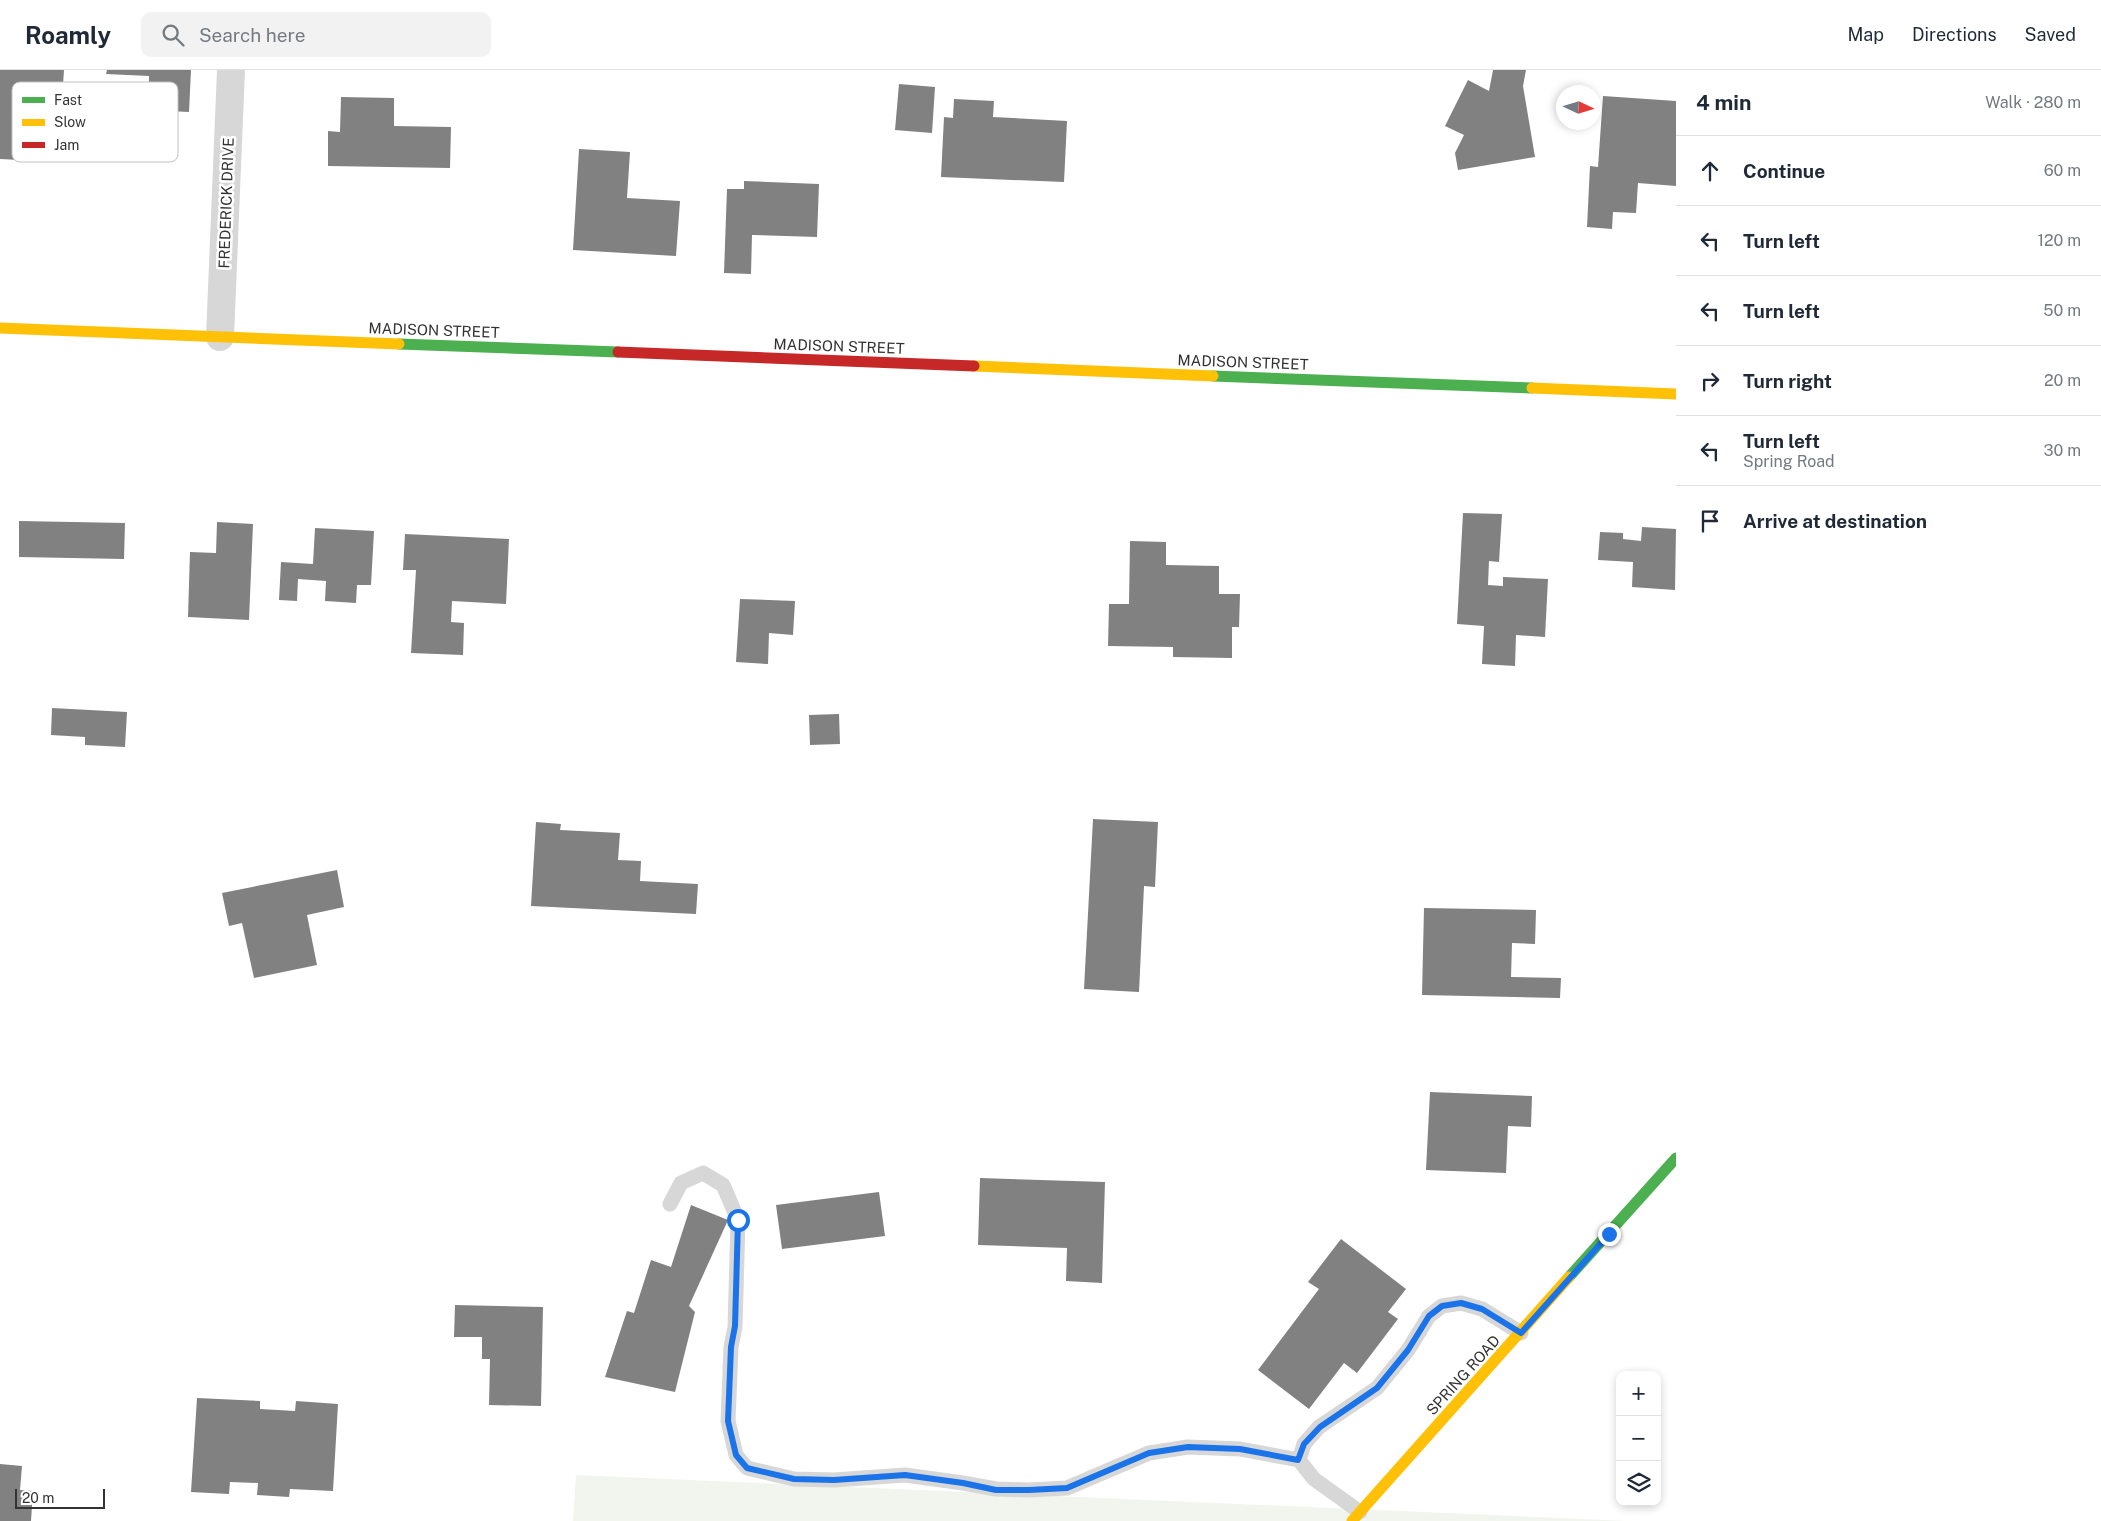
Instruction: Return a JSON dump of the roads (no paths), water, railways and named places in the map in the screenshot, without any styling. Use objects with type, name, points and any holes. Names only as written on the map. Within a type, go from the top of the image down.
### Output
[{"type":"street","name":"FREDERICK DRIVE","points":[[220,337],[231,70]]},
{"type":"street","name":"MADISON STREET","points":[[0,328],[1676,394]]},
{"type":"street","name":"SPRING ROAD","points":[[1356,1517],[1676,1158]]},
{"type":"lane","points":[[670,1204],[681,1183],[702,1173],[723,1185],[738,1220],[735,1326],[731,1347],[728,1421],[736,1455],[747,1468],[794,1479],[834,1480],[905,1475],[963,1483],[996,1490],[1029,1490],[1067,1488],[1149,1453],[1188,1447],[1240,1449],[1298,1460],[1314,1479],[1356,1517]]},
{"type":"lane","points":[[1298,1460],[1304,1444],[1320,1427],[1377,1388],[1408,1350],[1429,1316],[1442,1306],[1461,1303],[1482,1309],[1521,1333]]}]
